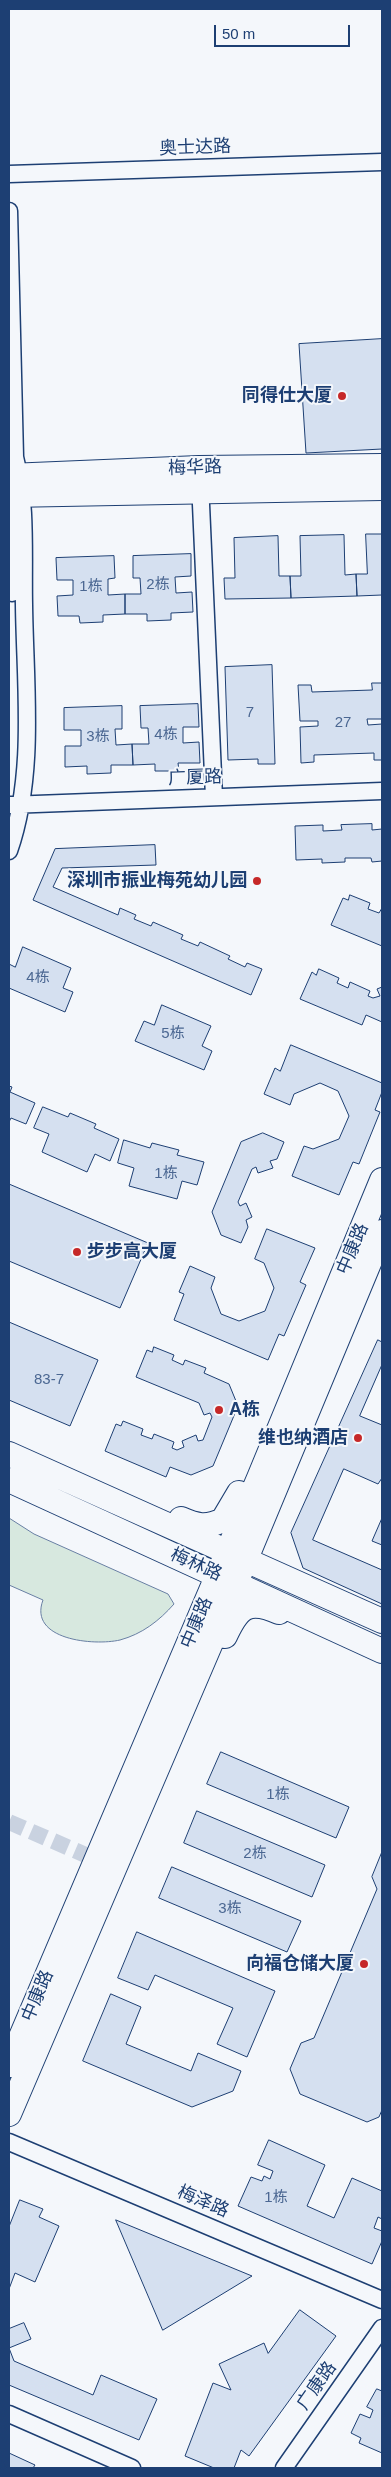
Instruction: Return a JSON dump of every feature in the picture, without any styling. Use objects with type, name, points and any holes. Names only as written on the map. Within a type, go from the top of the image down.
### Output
[{"type":"main road","name":"梅华路","points":[[12,482],[200,479],[382,466]]},
{"type":"main road","name":"梅华路","points":[[200,479],[382,488]]},
{"type":"main road","name":"中康路","points":[[9,2114],[192,1660],[267,1482],[382,1180]]},
{"type":"main road","name":"中康路","points":[[267,1482],[382,1232]]},
{"type":"main road","name":"梅林路","points":[[9,1454],[382,1621]]},
{"type":"main road","name":"梅林路","points":[[9,1480],[382,1651]]},
{"type":"main road","points":[[135,1509],[171,1515],[196,1526],[206,1526],[223,1520],[241,1488],[267,1482],[275,1504],[265,1533],[266,1546],[276,1562],[298,1574],[312,1590]]},
{"type":"main road","points":[[124,1532],[149,1558],[190,1577],[197,1586],[200,1594],[199,1602],[190,1626],[192,1660],[219,1649],[235,1615],[254,1605],[263,1605],[282,1613],[301,1615]]},
{"type":"main road","name":"中康路","points":[[9,2065],[192,1660]]},
{"type":"street","name":"奥士达路","points":[[9,174],[382,162]]},
{"type":"street","points":[[9,211],[16,763],[9,851]]},
{"type":"street","points":[[200,479],[214,797]]},
{"type":"street","name":"广厦路","points":[[13,807],[382,791]]},
{"type":"street","name":"梅泽路","points":[[9,2142],[382,2300]]},
{"type":"street","name":"广康路","points":[[284,2468],[382,2328]]},
{"type":"street","points":[[9,2414],[132,2468]]},
{"type":"shaded area","points":[[9,1518],[34,1534],[168,1594],[174,1604],[150,1626],[120,1640],[109,1642],[80,1641],[54,1632],[45,1624],[41,1613],[43,1600],[9,1585]]},
{"type":"building","name":"同得仕大厦","points":[[382,339],[382,449],[306,453],[299,344]]},
{"type":"building","points":[[366,534],[382,534],[382,595],[357,596],[356,574],[367,574]]},
{"type":"building","points":[[344,535],[345,575],[356,574],[357,596],[291,598],[290,576],[301,576],[300,536]]},
{"type":"building","points":[[278,536],[279,576],[290,576],[291,598],[225,599],[224,578],[235,578],[234,538]]},
{"type":"building","points":[[191,554],[191,576],[175,577],[176,593],[192,592],[193,612],[171,613],[171,620],[147,621],[147,614],[125,614],[125,594],[141,594],[140,578],[133,578],[133,556]]},
{"type":"building","points":[[114,556],[115,578],[108,579],[108,595],[125,594],[125,614],[103,615],[103,622],[80,623],[79,616],[58,616],[57,596],[73,595],[73,580],[57,580],[56,558]]},
{"type":"building","points":[[272,665],[275,764],[258,764],[258,759],[228,760],[225,667]]},
{"type":"building","points":[[372,683],[382,683],[382,719],[367,719],[368,725],[382,724],[382,760],[374,760],[374,753],[314,755],[314,762],[301,763],[300,727],[318,726],[318,721],[300,721],[298,685],[311,685],[312,692],[372,690]]},
{"type":"building","points":[[198,704],[199,727],[183,727],[183,743],[199,742],[200,763],[178,763],[179,771],[155,771],[155,764],[133,765],[132,744],[149,744],[148,728],[141,728],[140,706]]},
{"type":"building","points":[[122,706],[122,729],[115,729],[116,745],[132,744],[133,765],[111,765],[111,773],[87,774],[87,766],[65,767],[65,746],[81,746],[81,730],[64,730],[64,708]]},
{"type":"building","points":[[372,824],[372,830],[382,829],[382,861],[372,862],[371,858],[345,858],[345,862],[322,863],[322,859],[296,860],[295,826],[323,825],[323,831],[342,830],[341,825]]},
{"type":"building","points":[[155,845],[156,865],[62,868],[53,887],[118,915],[120,908],[136,915],[134,919],[151,926],[153,922],[183,935],[181,939],[198,946],[200,942],[230,956],[228,959],[245,967],[247,963],[262,969],[251,995],[33,900],[55,849]]},
{"type":"building","points":[[350,895],[370,903],[368,909],[379,913],[382,908],[382,946],[331,925],[343,898],[348,900]]},
{"type":"building","points":[[23,947],[71,968],[63,988],[73,992],[65,1012],[9,988],[9,964],[15,967]]},
{"type":"building","points":[[319,969],[339,978],[337,983],[348,988],[350,982],[370,991],[368,996],[373,998],[380,996],[377,989],[382,987],[382,1022],[366,1015],[362,1025],[300,999],[312,972],[316,975]]},
{"type":"building","points":[[162,1005],[211,1026],[202,1046],[212,1051],[204,1070],[135,1041],[144,1021],[154,1025]]},
{"type":"building","points":[[291,1045],[382,1083],[382,1092],[375,1110],[380,1112],[359,1164],[353,1162],[339,1195],[292,1176],[304,1146],[313,1149],[339,1139],[349,1116],[338,1091],[320,1083],[294,1094],[290,1105],[264,1094],[275,1068],[280,1071]]},
{"type":"building","points":[[9,1086],[12,1087],[10,1092],[35,1103],[26,1124],[11,1118],[9,1122]]},
{"type":"building","points":[[43,1107],[68,1117],[70,1113],[96,1124],[94,1128],[119,1139],[110,1161],[95,1154],[87,1172],[42,1152],[49,1134],[34,1128]]},
{"type":"building","points":[[263,1133],[284,1142],[277,1159],[270,1161],[273,1168],[258,1173],[256,1167],[252,1169],[238,1202],[240,1206],[246,1203],[252,1217],[246,1220],[248,1227],[241,1243],[221,1235],[212,1212],[241,1142]]},
{"type":"building","points":[[124,1140],[150,1148],[152,1143],[179,1150],[177,1155],[204,1162],[197,1185],[182,1181],[177,1199],[129,1186],[134,1168],[118,1163]]},
{"type":"building","name":"步步高大厦","points":[[9,1184],[148,1243],[120,1308],[9,1261]]},
{"type":"building","points":[[267,1229],[315,1248],[300,1282],[306,1285],[284,1336],[279,1334],[268,1360],[174,1320],[184,1294],[179,1292],[190,1266],[215,1277],[211,1288],[221,1314],[239,1321],[265,1311],[274,1288],[264,1263],[255,1259]]},
{"type":"building","points":[[9,1322],[98,1360],[70,1426],[9,1400]]},
{"type":"building","name":"维也纳酒店","points":[[378,1340],[382,1342],[382,1604],[303,1568],[291,1533]]},
{"type":"building","name":"A栋","points":[[154,1347],[174,1355],[172,1360],[183,1365],[185,1360],[206,1368],[204,1373],[229,1384],[238,1406],[213,1466],[191,1475],[170,1467],[166,1477],[105,1451],[116,1424],[121,1426],[123,1421],[143,1429],[141,1435],[152,1439],[154,1434],[174,1442],[172,1448],[177,1450],[184,1447],[182,1441],[196,1435],[198,1441],[203,1440],[212,1417],[210,1413],[204,1415],[199,1403],[136,1377],[147,1350],[152,1352]]},
{"type":"building","points":[[382,1365],[382,1425],[360,1416]]},
{"type":"building","points":[[344,1469],[378,1484],[382,1478],[382,1518],[372,1541],[382,1545],[382,1570],[313,1540]]},
{"type":"building","points":[[221,1752],[349,1807],[336,1838],[207,1784]]},
{"type":"building","points":[[197,1811],[325,1865],[312,1897],[184,1843]]},
{"type":"building","name":"向福仓储大厦","points":[[382,1852],[382,2110],[379,2117],[367,2122],[300,2094],[290,2069],[301,2043],[314,2038],[377,1889],[372,1877]]},
{"type":"building","points":[[172,1867],[301,1921],[287,1952],[159,1898]]},
{"type":"building","points":[[137,1932],[275,1991],[247,2057],[217,2044],[233,2008],[155,1975],[148,1990],[118,1978]]},
{"type":"building","points":[[111,1994],[141,2007],[126,2044],[191,2071],[198,2053],[241,2071],[233,2091],[192,2107],[83,2061]]},
{"type":"building","points":[[269,2140],[325,2165],[307,2206],[334,2218],[352,2178],[382,2191],[382,2219],[378,2217],[374,2228],[382,2231],[382,2241],[372,2264],[238,2206],[251,2177],[262,2181],[264,2176],[270,2179],[273,2171],[258,2165]]},
{"type":"building","points":[[20,2200],[43,2209],[39,2217],[59,2226],[35,2282],[15,2273],[9,2289],[9,2227]]},
{"type":"building","points":[[116,2220],[252,2276],[163,2330]]},
{"type":"building","points":[[300,2310],[336,2336],[249,2456],[241,2450],[234,2468],[214,2468],[185,2456],[213,2383],[231,2390],[219,2364],[264,2343],[268,2353]]},
{"type":"building","points":[[24,2323],[31,2339],[9,2348],[9,2329]]},
{"type":"building","points":[[9,2348],[14,2361],[93,2395],[101,2375],[157,2399],[139,2440],[9,2385]]},
{"type":"building","points":[[377,2389],[382,2391],[382,2453],[359,2443],[361,2438],[351,2433],[360,2414],[370,2418],[373,2410],[367,2407]]},
{"type":"building","points":[[9,2453],[35,2465],[33,2468],[9,2468]]},
{"type":"tunnel","points":[[9,1822],[95,1859]]},
{"type":"place","name":"同得仕大厦","points":[[342,396]]},
{"type":"place","name":"深圳市振业梅苑幼儿园","points":[[257,881]]},
{"type":"place","name":"步步高大厦","points":[[77,1252]]},
{"type":"place","name":"A栋","points":[[219,1410]]},
{"type":"place","name":"维也纳酒店","points":[[358,1438]]},
{"type":"place","name":"向福仓储大厦","points":[[364,1964]]}]
